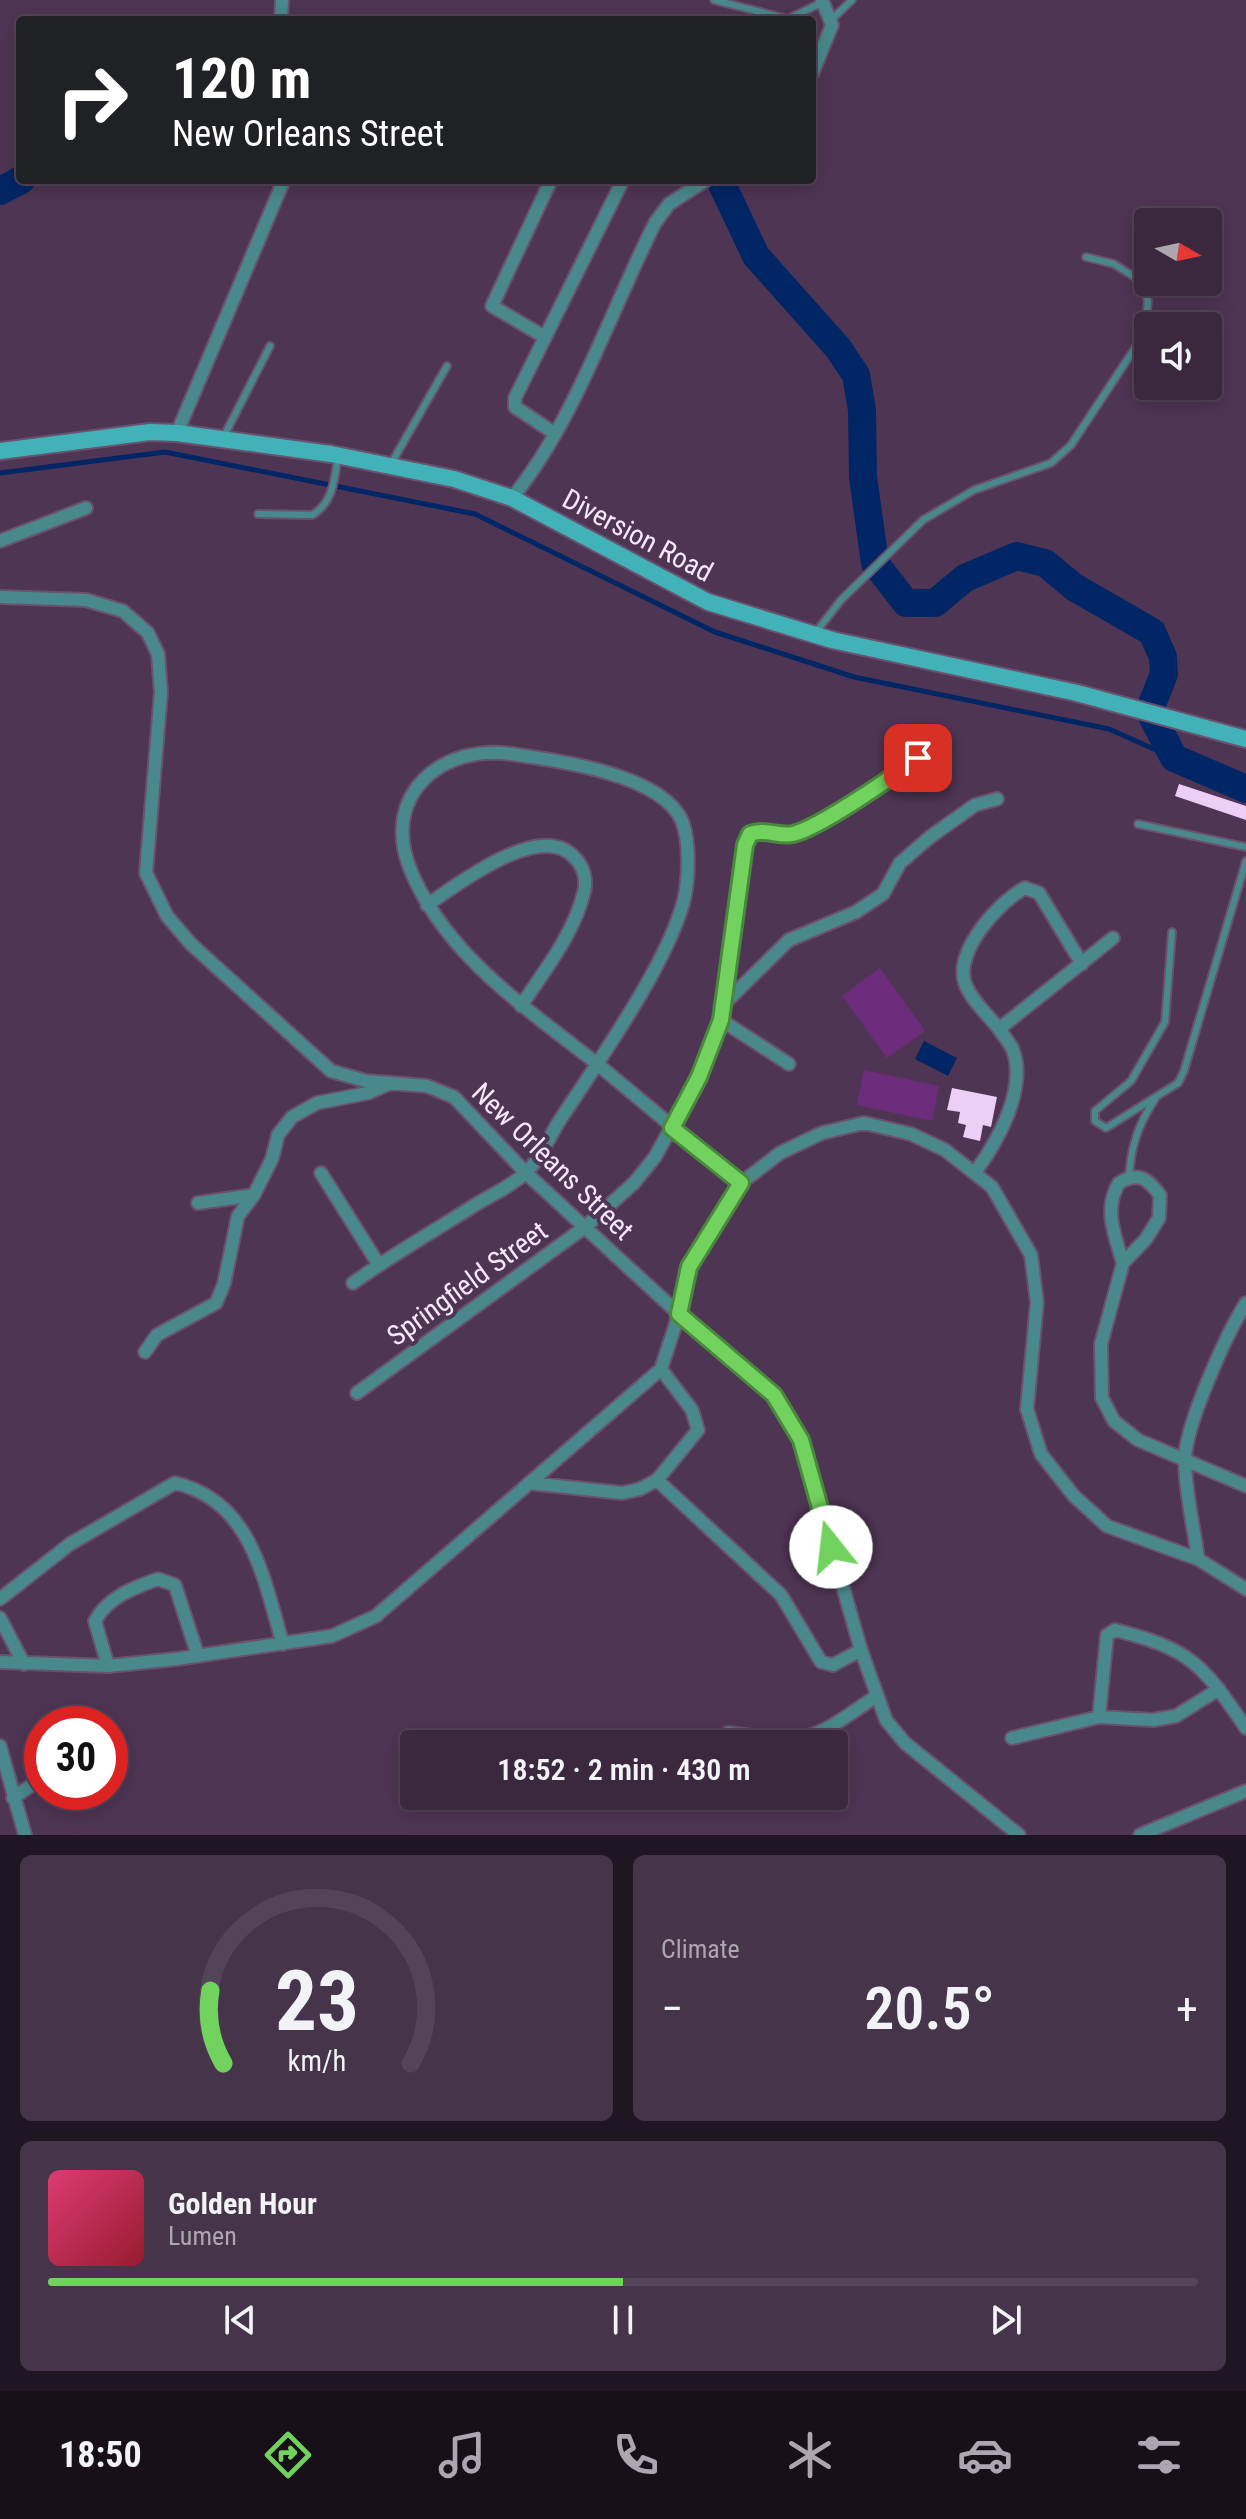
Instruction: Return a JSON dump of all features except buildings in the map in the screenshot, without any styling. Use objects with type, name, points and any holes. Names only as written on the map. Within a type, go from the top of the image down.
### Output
[{"type":"street","points":[[816,63],[832,19],[822,1]]},
{"type":"street","points":[[177,433],[282,184]]},
{"type":"street","points":[[543,336],[492,306],[549,184]]},
{"type":"street","points":[[554,433],[515,407],[515,398],[543,336],[621,184]]},
{"type":"street","points":[[512,498],[554,433],[655,223],[669,204],[699,184]]},
{"type":"street","name":"Diversion Road","points":[[0,451],[150,432],[177,433],[223,439],[337,464],[390,466],[454,479],[512,498],[708,602],[814,635],[1077,693],[1246,739]]},
{"type":"street","points":[[0,541],[86,508]]},
{"type":"street","name":"New Orleans Street","points":[[0,597],[86,600],[123,611],[148,633],[158,654],[161,692],[146,873],[155,897],[191,944],[331,1071],[366,1081],[397,1081],[427,1086],[454,1097],[526,1173],[679,1314],[774,1395],[801,1440],[875,1697],[886,1720],[905,1743],[1019,1835]]},
{"type":"street","points":[[353,1283],[526,1173],[596,1064],[660,958],[684,898],[687,853],[681,819],[657,795],[608,771],[502,753],[461,756],[437,765],[414,791],[402,827],[409,865],[427,905],[469,956],[521,1006],[596,1064],[741,1183]]},
{"type":"street","name":"Springfield Street","points":[[357,1393],[585,1227],[634,1183],[672,1128],[699,1077],[721,1020],[745,845],[750,834],[759,831],[792,834],[824,820],[918,758],[937,753]]},
{"type":"street","points":[[724,1004],[789,940],[856,912],[883,894],[900,863],[930,837],[975,805],[997,799]]},
{"type":"street","points":[[427,905],[513,852],[561,849],[576,858],[584,875],[584,891],[562,943],[521,1006]]},
{"type":"street","points":[[976,1171],[995,1144],[1017,1080],[1012,1049],[964,981],[965,958],[987,920],[1008,896],[1025,888],[1039,893],[1082,964]]},
{"type":"street","points":[[999,1029],[1113,938]]},
{"type":"street","points":[[721,1020],[789,1064]]},
{"type":"street","points":[[145,1352],[157,1335],[216,1303],[224,1284],[238,1216],[254,1195],[272,1159],[278,1135],[292,1117],[317,1103],[368,1093],[397,1081]]},
{"type":"street","points":[[0,1662],[108,1666],[198,1656],[332,1636],[376,1616],[661,1369],[679,1314],[689,1267],[741,1183],[780,1153],[822,1133],[864,1123],[911,1134],[945,1150],[976,1171],[992,1187],[1031,1255],[1037,1302],[1027,1409],[1041,1454],[1074,1496],[1107,1526],[1198,1559],[1246,1589]]},
{"type":"street","points":[[321,1173],[379,1265]]},
{"type":"street","points":[[1123,1263],[1111,1218],[1112,1195],[1119,1183],[1129,1177],[1148,1179],[1160,1195],[1159,1218],[1146,1239],[1123,1263],[1101,1344],[1102,1398],[1114,1421],[1138,1440],[1246,1486]]},
{"type":"street","points":[[198,1203],[254,1195]]},
{"type":"street","points":[[1198,1559],[1185,1458],[1189,1437],[1231,1327],[1246,1303]]},
{"type":"street","points":[[529,1483],[622,1493],[640,1489],[657,1480],[698,1430],[692,1410],[661,1369]]},
{"type":"street","points":[[657,1480],[781,1595],[821,1662],[833,1665],[861,1650]]},
{"type":"street","points":[[0,1599],[70,1544],[175,1483],[195,1488],[223,1505],[242,1526],[253,1545],[283,1644]]},
{"type":"street","points":[[108,1666],[95,1621],[102,1608],[118,1596],[158,1579],[175,1585],[198,1656]]},
{"type":"street","points":[[0,1618],[24,1664]]},
{"type":"street","points":[[1099,1717],[1105,1641],[1110,1631],[1156,1640],[1198,1663],[1246,1728]]},
{"type":"street","points":[[1012,1738],[1099,1717],[1153,1720],[1176,1716],[1219,1689]]},
{"type":"street","points":[[827,1730],[875,1697]]},
{"type":"street","points":[[0,1746],[25,1835]]},
{"type":"street","points":[[13,1798],[24,1790]]},
{"type":"street","points":[[1140,1835],[1246,1791]]},
{"type":"lane","points":[[714,0],[776,16]]},
{"type":"lane","points":[[832,19],[852,0]]},
{"type":"lane","points":[[794,16],[822,1]]},
{"type":"lane","points":[[814,635],[841,600],[882,564],[923,520],[974,490],[1051,463],[1071,445],[1135,348],[1146,320],[1148,301],[1141,281],[1114,264],[1086,257]]},
{"type":"lane","points":[[223,439],[270,346]]},
{"type":"lane","points":[[390,466],[447,366]]},
{"type":"lane","points":[[258,514],[312,515],[324,506],[332,489],[337,464]]},
{"type":"lane","points":[[1138,824],[1246,847]]},
{"type":"lane","points":[[1172,932],[1165,1022],[1131,1081],[1095,1111],[1095,1121],[1106,1128],[1178,1083],[1246,861]]},
{"type":"lane","points":[[1129,1177],[1131,1148],[1140,1123],[1157,1096]]},
{"type":"shaded area","points":[[880,968],[925,1031],[887,1058],[842,996]]},
{"type":"shaded area","points":[[864,1070],[939,1086],[932,1121],[857,1105]]},
{"type":"water","points":[[924,1041],[957,1058],[948,1076],[915,1059]]},
{"type":"waterway","points":[[0,191],[16,183]]},
{"type":"waterway","points":[[722,184],[756,256],[838,348],[856,375],[862,410],[863,477],[875,563],[906,603],[935,603],[965,578],[1017,556],[1045,563],[1074,587],[1152,632],[1163,657],[1164,674],[1152,704]]},
{"type":"waterway","points":[[0,473],[165,452],[475,514],[715,632],[854,677],[1109,729],[1174,758]]},
{"type":"waterway","points":[[1152,716],[1174,758],[1246,789]]},
{"type":"route","points":[[831,1547],[801,1440],[774,1395],[679,1314],[689,1267],[717,1217],[741,1183],[672,1128],[699,1077],[721,1020],[745,845],[750,834],[759,831],[792,834],[824,820],[918,758]]}]
